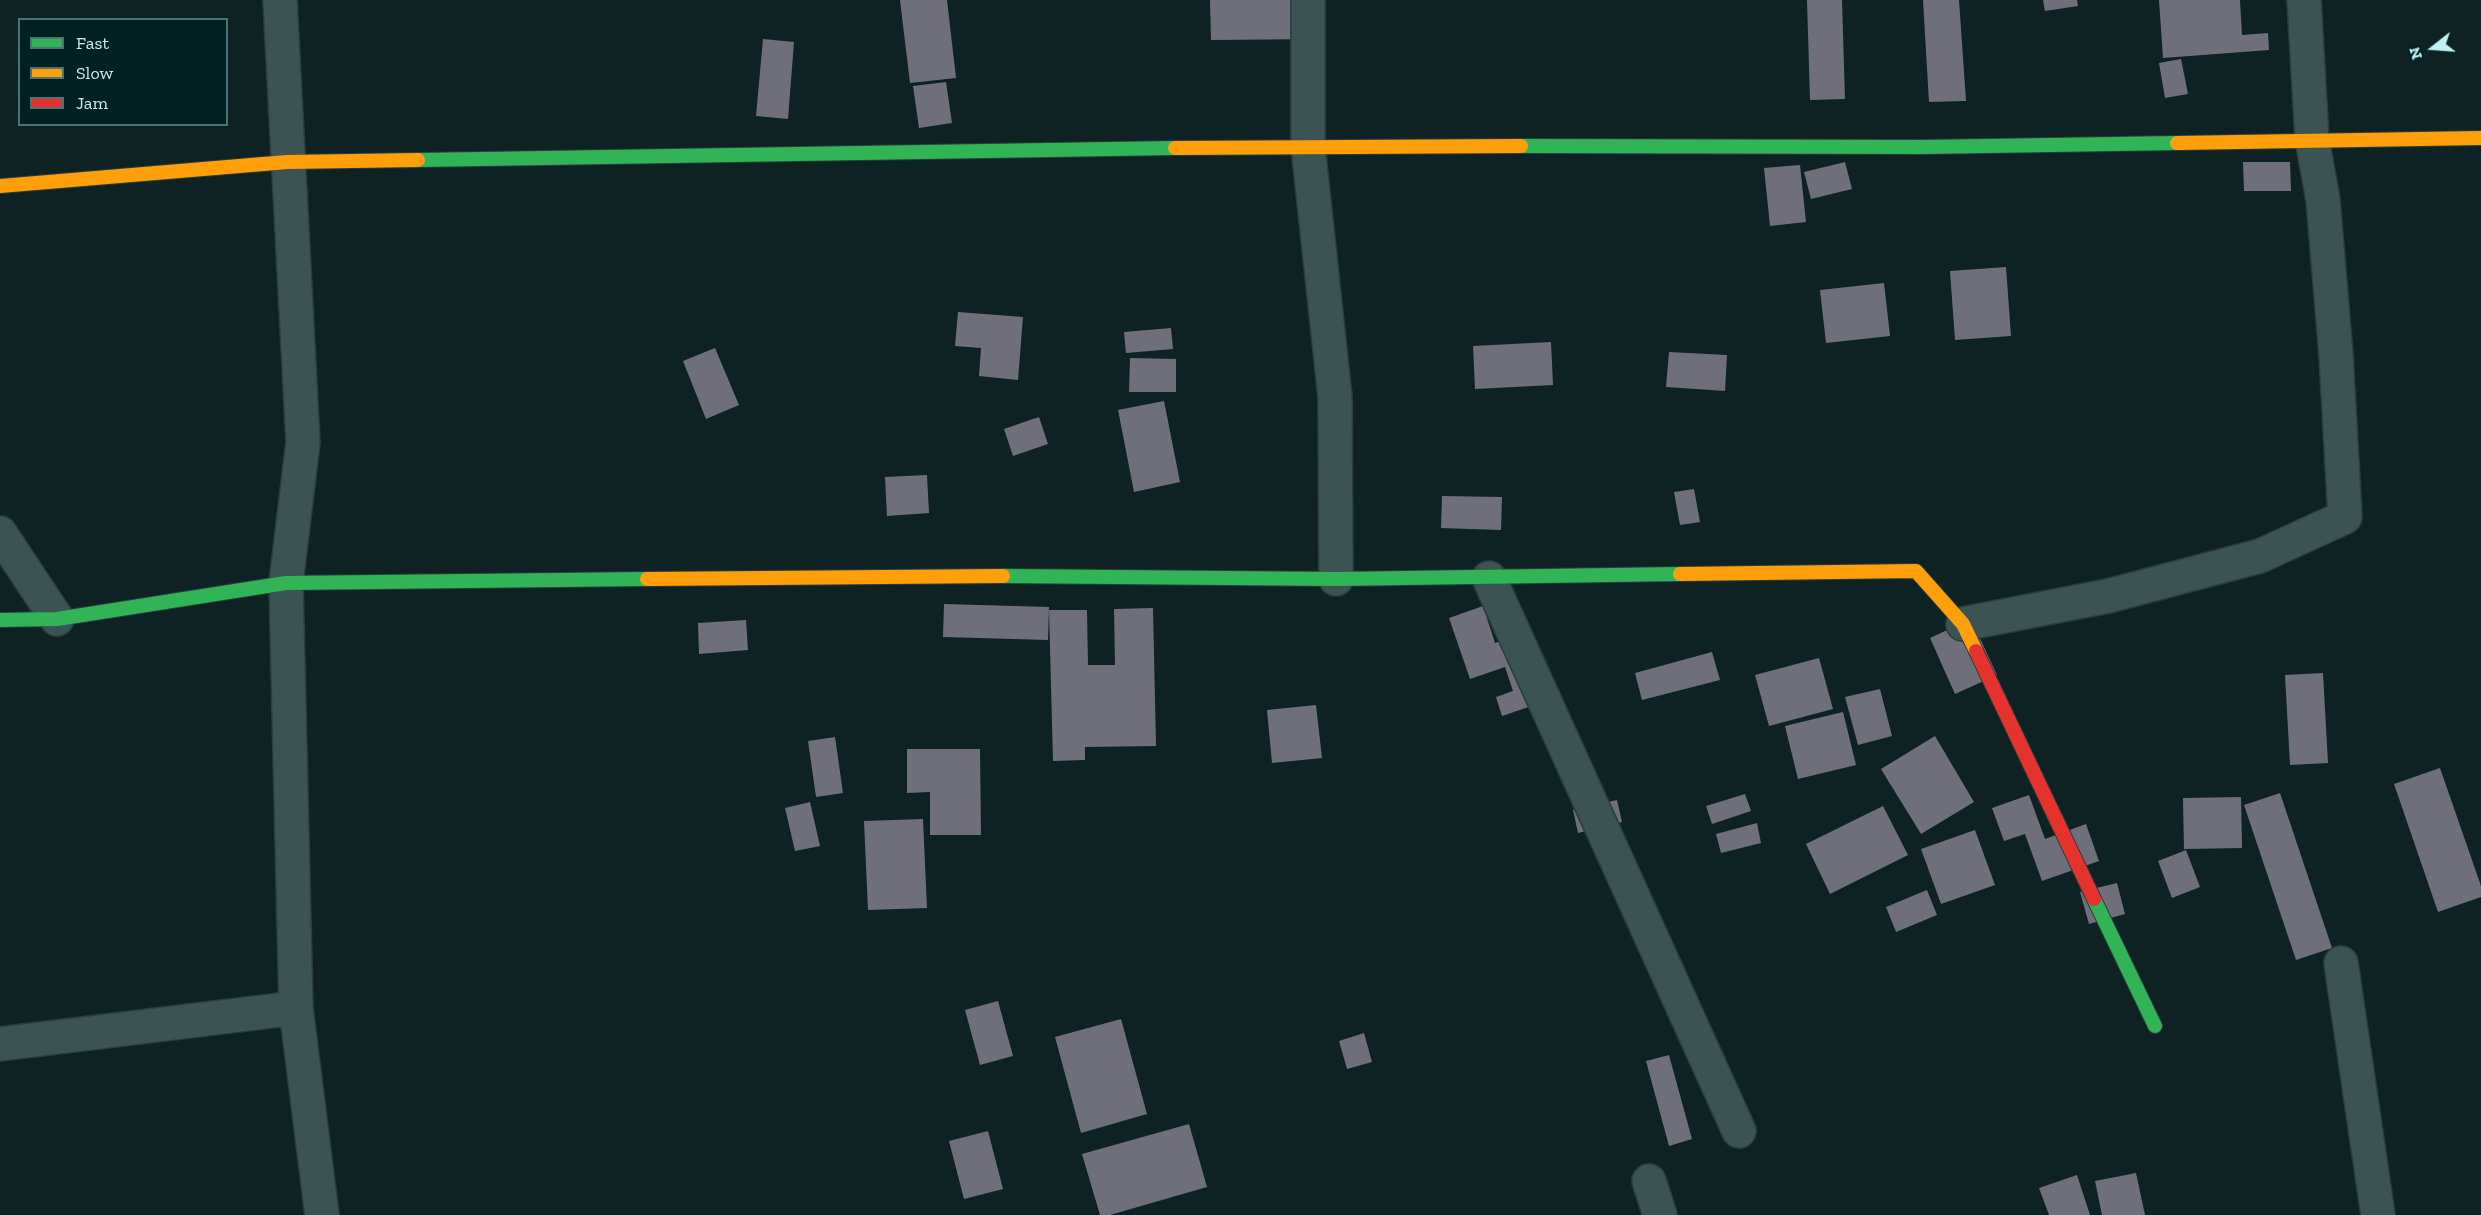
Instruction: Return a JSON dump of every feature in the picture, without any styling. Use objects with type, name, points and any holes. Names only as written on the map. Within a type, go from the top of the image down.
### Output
[{"type":"street","points":[[280,0],[303,442],[286,583],[296,1008],[322,1215]]},
{"type":"street","points":[[1308,0],[1308,146],[1335,397],[1336,579]]},
{"type":"street","points":[[1963,624],[2108,596],[2260,556],[2345,517],[2330,283],[2323,200],[2312,140],[2304,0]]},
{"type":"street","points":[[0,186],[287,162],[1308,146],[1922,147],[2481,138]]},
{"type":"street","points":[[0,533],[57,618]]},
{"type":"street","points":[[0,620],[57,618],[286,583],[960,576],[1489,578],[1916,571],[1963,624],[2155,1026]]},
{"type":"street","points":[[1489,578],[1739,1131]]},
{"type":"street","points":[[2341,963],[2378,1215]]},
{"type":"street","points":[[0,1044],[296,1008]]},
{"type":"street","points":[[1649,1181],[1660,1215]]},
{"type":"building","points":[[900,0],[947,0],[956,78],[910,83]]},
{"type":"building","points":[[1210,0],[1324,0],[1325,39],[1211,40]]},
{"type":"building","points":[[1807,0],[1842,0],[1845,99],[1810,100]]},
{"type":"building","points":[[1923,0],[1959,0],[1966,101],[1929,102]]},
{"type":"building","points":[[2043,0],[2077,0],[2078,6],[2045,11]]},
{"type":"building","points":[[2159,0],[2240,0],[2242,35],[2268,33],[2269,50],[2163,58]]},
{"type":"building","points":[[763,39],[794,42],[788,119],[756,116]]},
{"type":"building","points":[[2181,59],[2188,94],[2165,98],[2159,63]]},
{"type":"building","points":[[946,82],[952,123],[919,128],[913,86]]},
{"type":"building","points":[[1845,162],[1852,189],[1811,199],[1804,172]]},
{"type":"building","points":[[2243,162],[2290,162],[2291,191],[2244,191]]},
{"type":"building","points":[[1800,165],[1806,222],[1770,226],[1764,168]]},
{"type":"building","points":[[2006,267],[2011,336],[1955,340],[1950,271]]},
{"type":"building","points":[[1884,283],[1890,336],[1826,343],[1820,290]]},
{"type":"building","points":[[958,312],[1023,317],[1018,380],[979,376],[981,348],[955,346]]},
{"type":"building","points":[[1171,328],[1173,349],[1126,353],[1124,332]]},
{"type":"building","points":[[1551,342],[1553,385],[1475,389],[1473,346]]},
{"type":"building","points":[[715,348],[739,405],[706,419],[683,361]]},
{"type":"building","points":[[1669,352],[1727,355],[1725,391],[1666,387]]},
{"type":"building","points":[[1130,358],[1176,359],[1176,392],[1129,392]]},
{"type":"building","points":[[1164,401],[1180,482],[1134,492],[1118,410]]},
{"type":"building","points":[[1039,417],[1048,444],[1013,456],[1004,429]]},
{"type":"building","points":[[927,475],[929,513],[887,516],[885,477]]},
{"type":"building","points":[[1694,489],[1700,522],[1680,525],[1674,492]]},
{"type":"building","points":[[1442,496],[1502,497],[1501,530],[1441,528]]},
{"type":"building","points":[[944,604],[1049,607],[1048,640],[943,637]]},
{"type":"building","points":[[1483,606],[1495,643],[1532,630],[1555,698],[1502,716],[1496,697],[1513,691],[1505,667],[1470,679],[1449,618]]},
{"type":"building","points":[[1153,608],[1156,746],[1085,747],[1085,760],[1053,761],[1049,610],[1087,610],[1088,665],[1115,665],[1114,609]]},
{"type":"building","points":[[1971,619],[1997,675],[1955,694],[1930,638]]},
{"type":"building","points":[[746,620],[748,650],[699,654],[698,623]]},
{"type":"building","points":[[1712,652],[1720,680],[1642,700],[1635,673]]},
{"type":"building","points":[[1819,658],[1833,709],[1769,726],[1755,675]]},
{"type":"building","points":[[2323,673],[2328,763],[2290,765],[2285,675]]},
{"type":"building","points":[[1880,689],[1892,736],[1858,745],[1845,697]]},
{"type":"building","points":[[1316,705],[1322,758],[1272,763],[1267,710]]},
{"type":"building","points":[[1843,712],[1856,765],[1798,779],[1785,726]]},
{"type":"building","points":[[1935,736],[1974,802],[1921,834],[1881,769]]},
{"type":"building","points":[[835,737],[843,793],[816,797],[808,741]]},
{"type":"building","points":[[907,749],[980,749],[981,835],[930,835],[930,792],[907,793]]},
{"type":"building","points":[[2440,768],[2481,886],[2481,897],[2438,912],[2394,784]]},
{"type":"building","points":[[2280,793],[2332,948],[2296,960],[2244,805]]},
{"type":"building","points":[[1745,794],[1751,811],[1712,824],[1706,806]]},
{"type":"building","points":[[2029,795],[2045,839],[2086,824],[2099,861],[2042,881],[2025,834],[2004,841],[1992,808]]},
{"type":"building","points":[[2241,797],[2242,848],[2184,849],[2183,798]]},
{"type":"building","points":[[1617,800],[1622,822],[1578,833],[1573,810]]},
{"type":"building","points":[[810,802],[820,846],[795,851],[785,808]]},
{"type":"building","points":[[1883,806],[1908,855],[1830,894],[1806,844]]},
{"type":"building","points":[[923,819],[927,908],[868,910],[864,821]]},
{"type":"building","points":[[1757,823],[1761,843],[1721,853],[1716,834]]},
{"type":"building","points":[[1975,830],[1995,885],[1941,904],[1921,849]]},
{"type":"building","points":[[2186,850],[2200,887],[2172,898],[2158,861]]},
{"type":"building","points":[[2117,883],[2125,914],[2089,924],[2080,892]]},
{"type":"building","points":[[1927,890],[1937,915],[1896,932],[1886,907]]},
{"type":"building","points":[[998,1001],[1013,1056],[980,1065],[965,1010]]},
{"type":"building","points":[[1121,1019],[1147,1114],[1081,1133],[1055,1037]]},
{"type":"building","points":[[1364,1033],[1372,1062],[1347,1069],[1339,1041]]},
{"type":"building","points":[[1669,1055],[1692,1139],[1669,1146],[1646,1061]]},
{"type":"building","points":[[1189,1124],[1207,1187],[1110,1215],[1100,1215],[1082,1154]]},
{"type":"building","points":[[988,1131],[1003,1189],[964,1199],[949,1141]]},
{"type":"building","points":[[2136,1173],[2145,1215],[2102,1215],[2095,1181]]},
{"type":"building","points":[[2077,1175],[2090,1215],[2049,1215],[2039,1188]]},
{"type":"traffic: fast","points":[[1521,146],[1922,147],[2177,143]]},
{"type":"traffic: fast","points":[[418,160],[1175,148]]},
{"type":"traffic: fast","points":[[1003,576],[1336,579],[1680,574]]},
{"type":"traffic: fast","points":[[0,620],[57,619],[286,583],[647,579]]},
{"type":"traffic: fast","points":[[2094,899],[2155,1026]]},
{"type":"traffic: slow","points":[[2177,143],[2481,138]]},
{"type":"traffic: slow","points":[[1175,148],[1521,146]]},
{"type":"traffic: slow","points":[[0,186],[287,162],[418,160]]},
{"type":"traffic: slow","points":[[1680,574],[1916,571],[1963,624],[1976,651]]},
{"type":"traffic: slow","points":[[647,579],[1003,576]]},
{"type":"traffic: jam","points":[[1976,651],[2094,899]]}]
